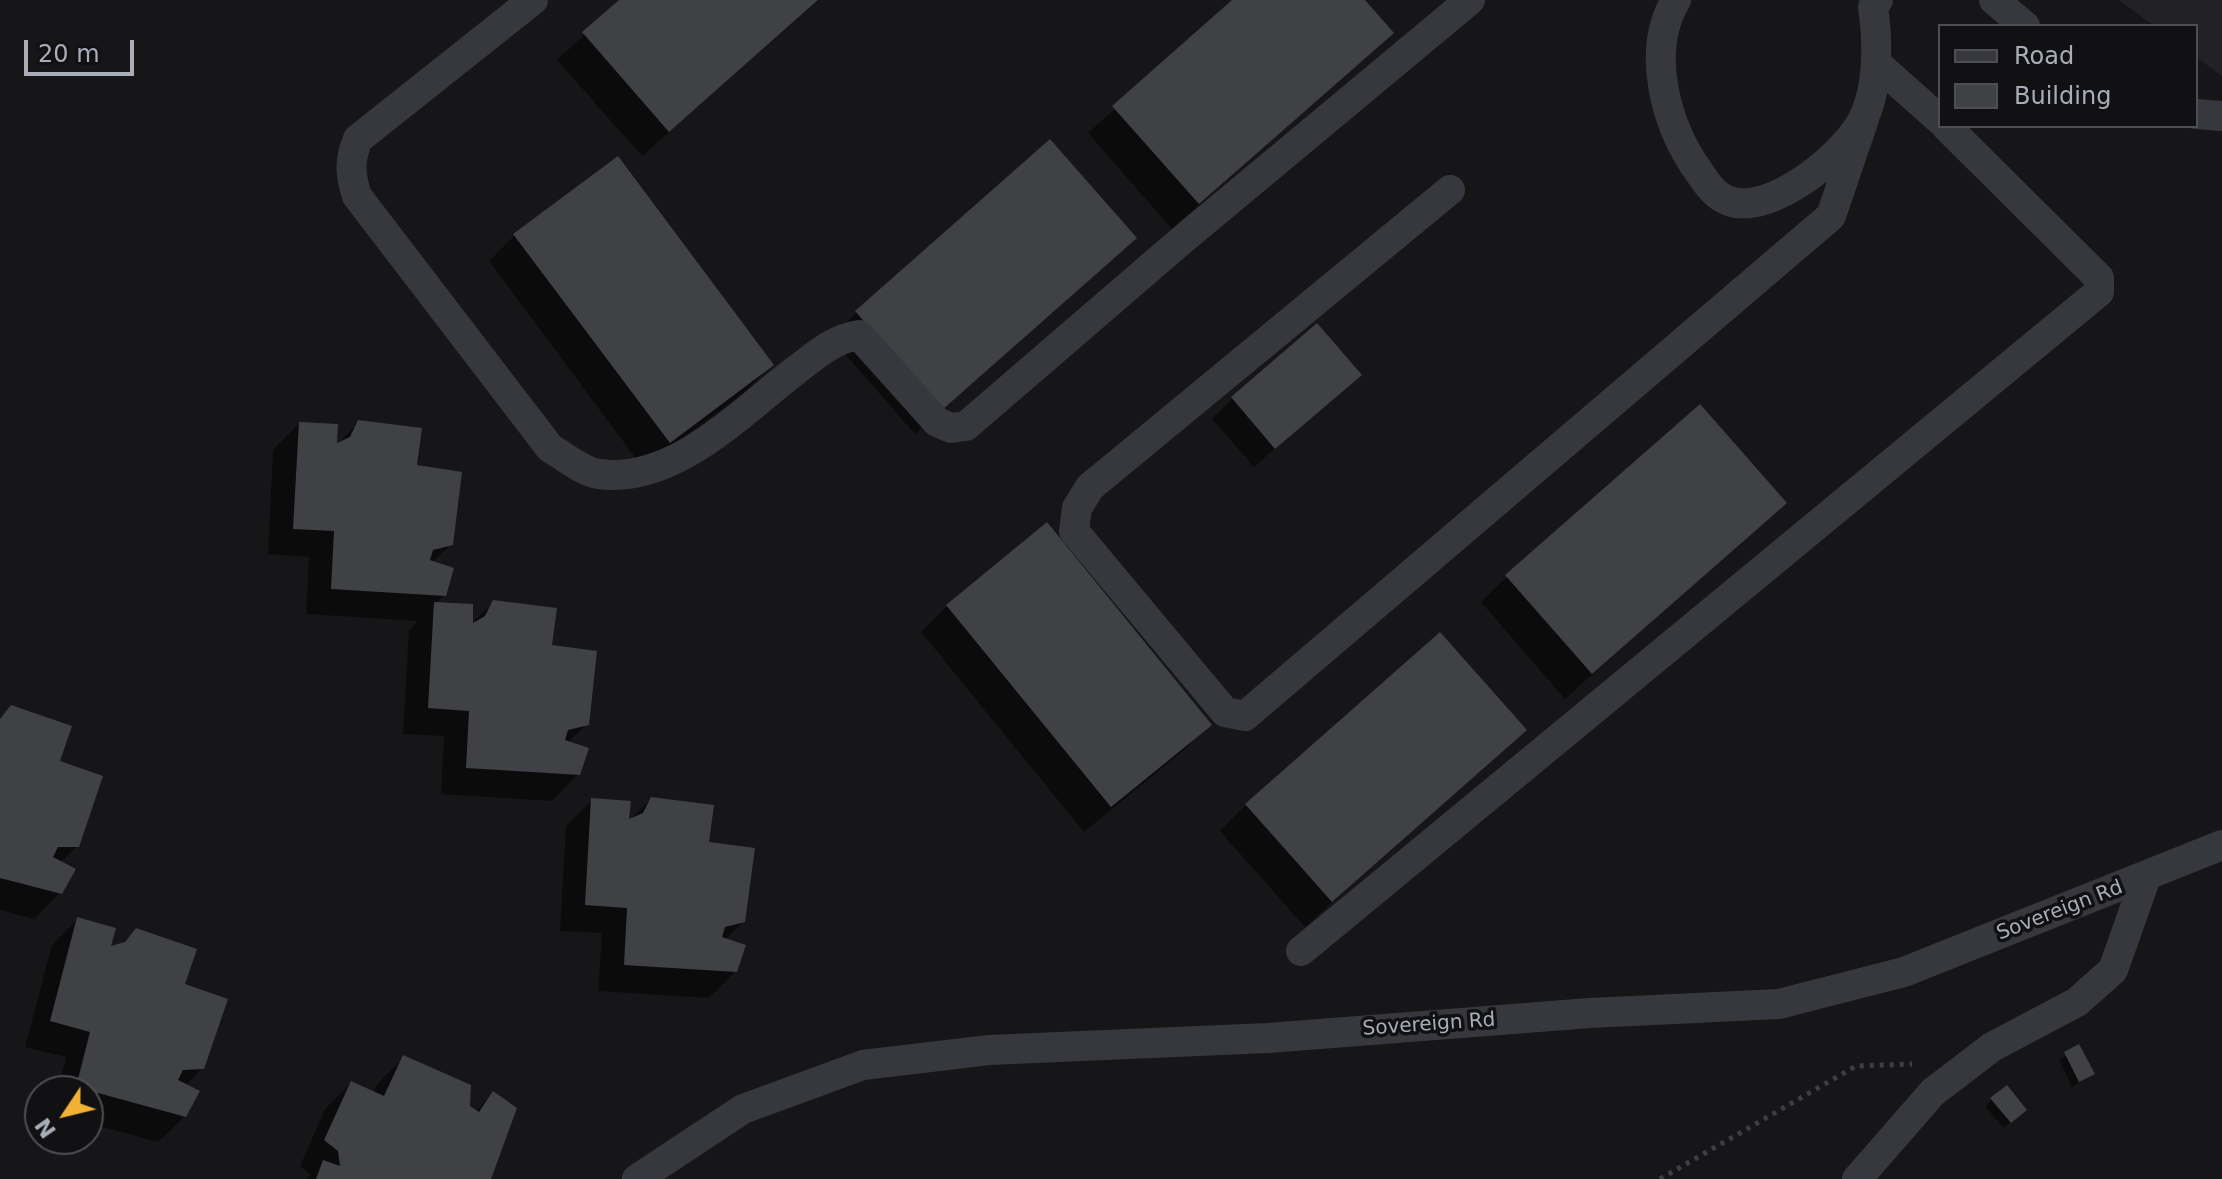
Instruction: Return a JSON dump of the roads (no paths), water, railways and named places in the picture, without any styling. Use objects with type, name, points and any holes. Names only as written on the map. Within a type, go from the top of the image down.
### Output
[{"type":"street","points":[[533,0],[358,139],[350,164],[351,180],[357,196],[550,448],[596,474],[638,474],[665,465],[707,438],[828,345],[859,335],[937,422],[951,428],[966,426],[1182,240],[1470,0]]},
{"type":"street","points":[[1676,0],[1666,26],[1662,67],[1668,117],[1686,154],[1712,191],[1730,202],[1757,203],[1790,188],[1838,152],[1864,119]]},
{"type":"street","points":[[1450,190],[1090,487],[1077,508],[1074,531],[1225,712],[1245,716],[1831,216],[1864,119],[1876,63],[1878,44],[1873,7],[1878,0]]},
{"type":"street","points":[[1994,0],[2023,24]]},
{"type":"street","points":[[1876,63],[1938,118]]},
{"type":"street","points":[[2198,114],[2222,116]]},
{"type":"street","points":[[1301,951],[2099,292],[2099,278],[1948,128]]},
{"type":"street","name":"Sovereign Rd","points":[[637,1179],[743,1109],[863,1065],[989,1050],[1268,1038],[1590,1013],[1779,1004],[1904,972],[2222,845]]},
{"type":"street","points":[[1857,1179],[1933,1092],[1969,1063],[2036,1022],[2077,1002],[2113,970],[2146,877]]}]
